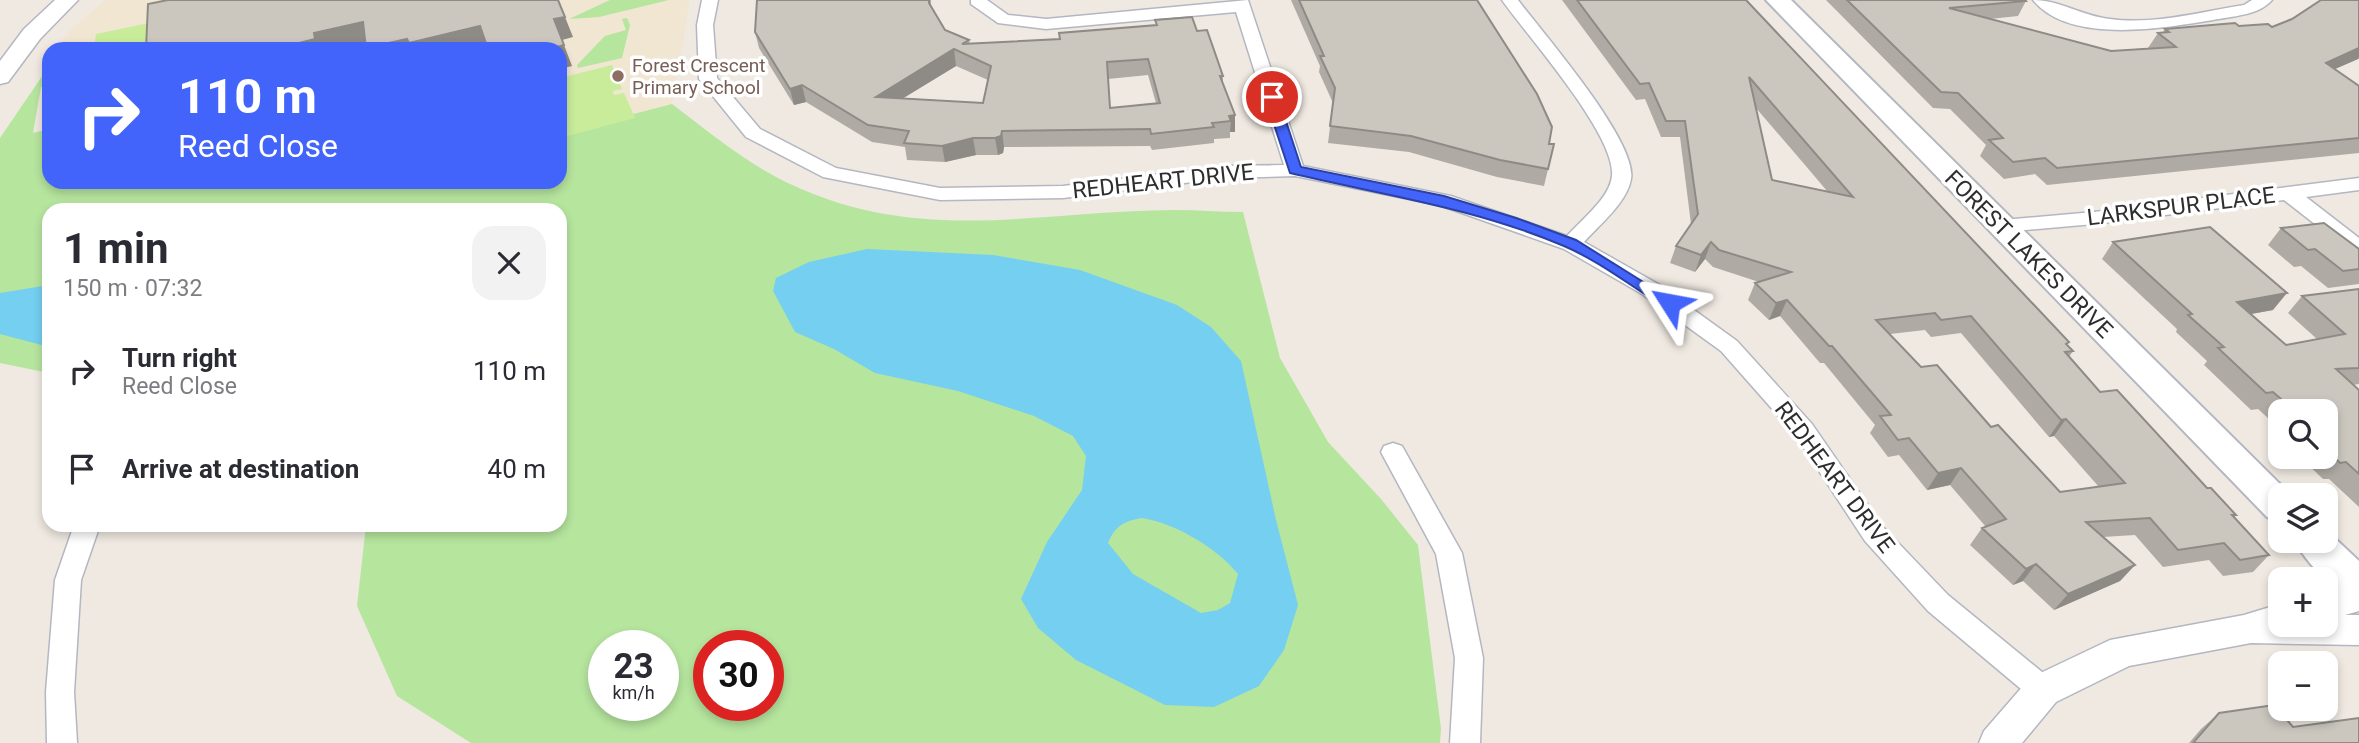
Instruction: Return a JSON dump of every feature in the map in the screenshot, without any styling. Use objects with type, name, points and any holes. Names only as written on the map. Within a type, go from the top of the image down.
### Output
[{"type":"main road","name":"FOREST LAKES DRIVE","points":[[1778,0],[2268,496]]},
{"type":"main road","points":[[2326,553],[2359,585]]},
{"type":"street","points":[[0,77],[32,34],[67,0]]},
{"type":"street","name":"REDHEART DRIVE","points":[[710,0],[705,25],[708,79],[753,133],[830,173],[940,194],[1063,192],[1225,172],[1295,170],[1444,200],[1571,244],[1650,289],[1729,346],[1804,430],[1874,534],[1938,603],[2043,690]]},
{"type":"street","points":[[979,0],[979,4],[1004,20],[1046,24],[1241,4],[1295,170]]},
{"type":"street","points":[[1510,0],[1595,113],[1620,156],[1622,178],[1615,195],[1571,244]]},
{"type":"street","points":[[2040,0],[2083,21],[2120,27],[2248,9],[2264,0]]},
{"type":"street","name":"LARKSPUR PLACE","points":[[2002,226],[2094,218],[2359,184]]},
{"type":"street","points":[[2287,192],[2359,248]]},
{"type":"street","points":[[1393,452],[1449,553],[1469,658],[1465,743]]},
{"type":"street","points":[[62,743],[60,692],[68,580],[85,532]]},
{"type":"street","points":[[2338,603],[2359,597]]},
{"type":"street","points":[[1998,743],[2043,690],[2123,651],[2244,630],[2268,623]]},
{"type":"street","points":[[2244,630],[2359,630]]},
{"type":"shaded area","name":"Forest Crescent Primary School","points":[[105,0],[690,0],[672,104],[567,131],[567,42],[61,42]]},
{"type":"green space","points":[[610,0],[669,0],[599,17],[569,19]]},
{"type":"green space","points":[[627,18],[630,25],[622,58],[578,68],[577,65],[605,36],[626,30],[622,19]]},
{"type":"green space","points":[[149,23],[148,42],[95,42],[96,34]]},
{"type":"green space","points":[[612,65],[622,89],[613,91],[614,95],[624,93],[635,118],[567,136],[567,76]]},
{"type":"green space","points":[[42,76],[33,133],[42,131],[42,189],[567,189],[567,131],[672,104],[736,152],[776,177],[826,199],[876,212],[924,219],[973,220],[1174,210],[1243,212],[1280,358],[1328,442],[1381,499],[1418,545],[1441,729],[1440,743],[471,743],[397,696],[357,606],[365,532],[567,532],[567,203],[42,203],[42,372],[0,363],[0,138]]},
{"type":"water","points":[[867,249],[993,255],[1080,270],[1177,305],[1211,327],[1241,361],[1298,605],[1284,650],[1259,686],[1214,707],[1165,705],[1076,660],[1038,628],[1021,599],[1047,542],[1082,490],[1086,456],[1073,436],[1034,416],[958,391],[875,373],[834,349],[795,332],[773,291],[776,278],[809,262]],"holes":[[[1142,518],[1194,538],[1229,564],[1238,574],[1230,603],[1218,610],[1201,613],[1133,574],[1108,543],[1117,528],[1125,523]]]},
{"type":"water","points":[[42,286],[42,345],[0,334],[0,293]]},
{"type":"building","points":[[168,0],[558,0],[565,17],[554,19],[563,42],[486,42],[480,26],[413,42],[407,39],[365,42],[363,22],[314,33],[315,39],[303,42],[146,42],[148,4]]},
{"type":"building","points":[[757,0],[929,0],[945,30],[969,40],[962,44],[1060,39],[1059,33],[1157,25],[1155,20],[1192,17],[1197,31],[1207,30],[1235,115],[1229,116],[1231,121],[1212,123],[1214,127],[1151,134],[1150,129],[1002,131],[1001,136],[995,138],[973,138],[942,146],[904,143],[909,131],[868,125],[802,85],[790,89],[755,32]],"holes":[[[954,49],[991,66],[983,103],[876,97]],[[1148,59],[1160,103],[1110,108],[1107,62]]]},
{"type":"building","points":[[1299,0],[1477,0],[1537,94],[1552,127],[1549,144],[1554,144],[1548,169],[1500,160],[1411,136],[1330,126],[1335,88]]},
{"type":"building","points":[[1577,0],[1746,0],[2069,342],[2066,344],[2073,351],[2065,352],[2100,392],[2117,390],[2207,488],[2211,488],[2236,515],[2232,515],[2269,555],[2240,560],[2224,543],[2178,550],[2150,518],[2086,522],[2135,565],[2068,594],[2036,564],[2026,569],[1982,528],[2006,519],[1961,468],[1938,473],[1909,438],[1898,440],[1880,416],[1891,415],[1832,346],[1829,346],[1787,300],[1776,303],[1755,283],[1791,272],[1719,250],[1711,242],[1701,255],[1676,246],[1698,214],[1685,121],[1666,121],[1649,83],[1640,84]],"holes":[[[1749,77],[1853,197],[1772,180]],[[1935,313],[1941,320],[1971,316],[2061,420],[2066,419],[2125,483],[2060,492],[1998,425],[1991,427],[1937,365],[1921,367],[1876,320]]]},
{"type":"building","points":[[1847,0],[2025,0],[1949,8],[2111,51],[2176,47],[2158,33],[2169,32],[2165,29],[2235,23],[2239,26],[2268,24],[2272,27],[2292,19],[2321,0],[2359,0],[2359,48],[2326,63],[2359,86],[2359,138],[2057,168],[2045,158],[2013,162],[1989,140],[2003,138],[1958,93],[1941,92]]},
{"type":"building","points":[[2324,223],[2359,249],[2359,269],[2343,271],[2315,249],[2308,250],[2281,228]]},
{"type":"building","points":[[2210,227],[2287,293],[2237,302],[2286,345],[2345,334],[2302,296],[2359,289],[2359,368],[2336,369],[2359,390],[2359,474],[2346,462],[2338,461],[2338,399],[2281,399],[2273,392],[2266,393],[2218,348],[2224,347],[2188,315],[2192,314],[2113,242]]},
{"type":"building","points":[[2268,706],[2268,721],[2288,721],[2293,727],[2359,718],[2359,743],[2193,743],[2219,713]]},
{"type":"place","name":"Forest Crescent Primary School","points":[[618,76]]},
{"type":"route","points":[[1272,97],[1295,170],[1444,200],[1511,221],[1571,244],[1670,303]]}]
